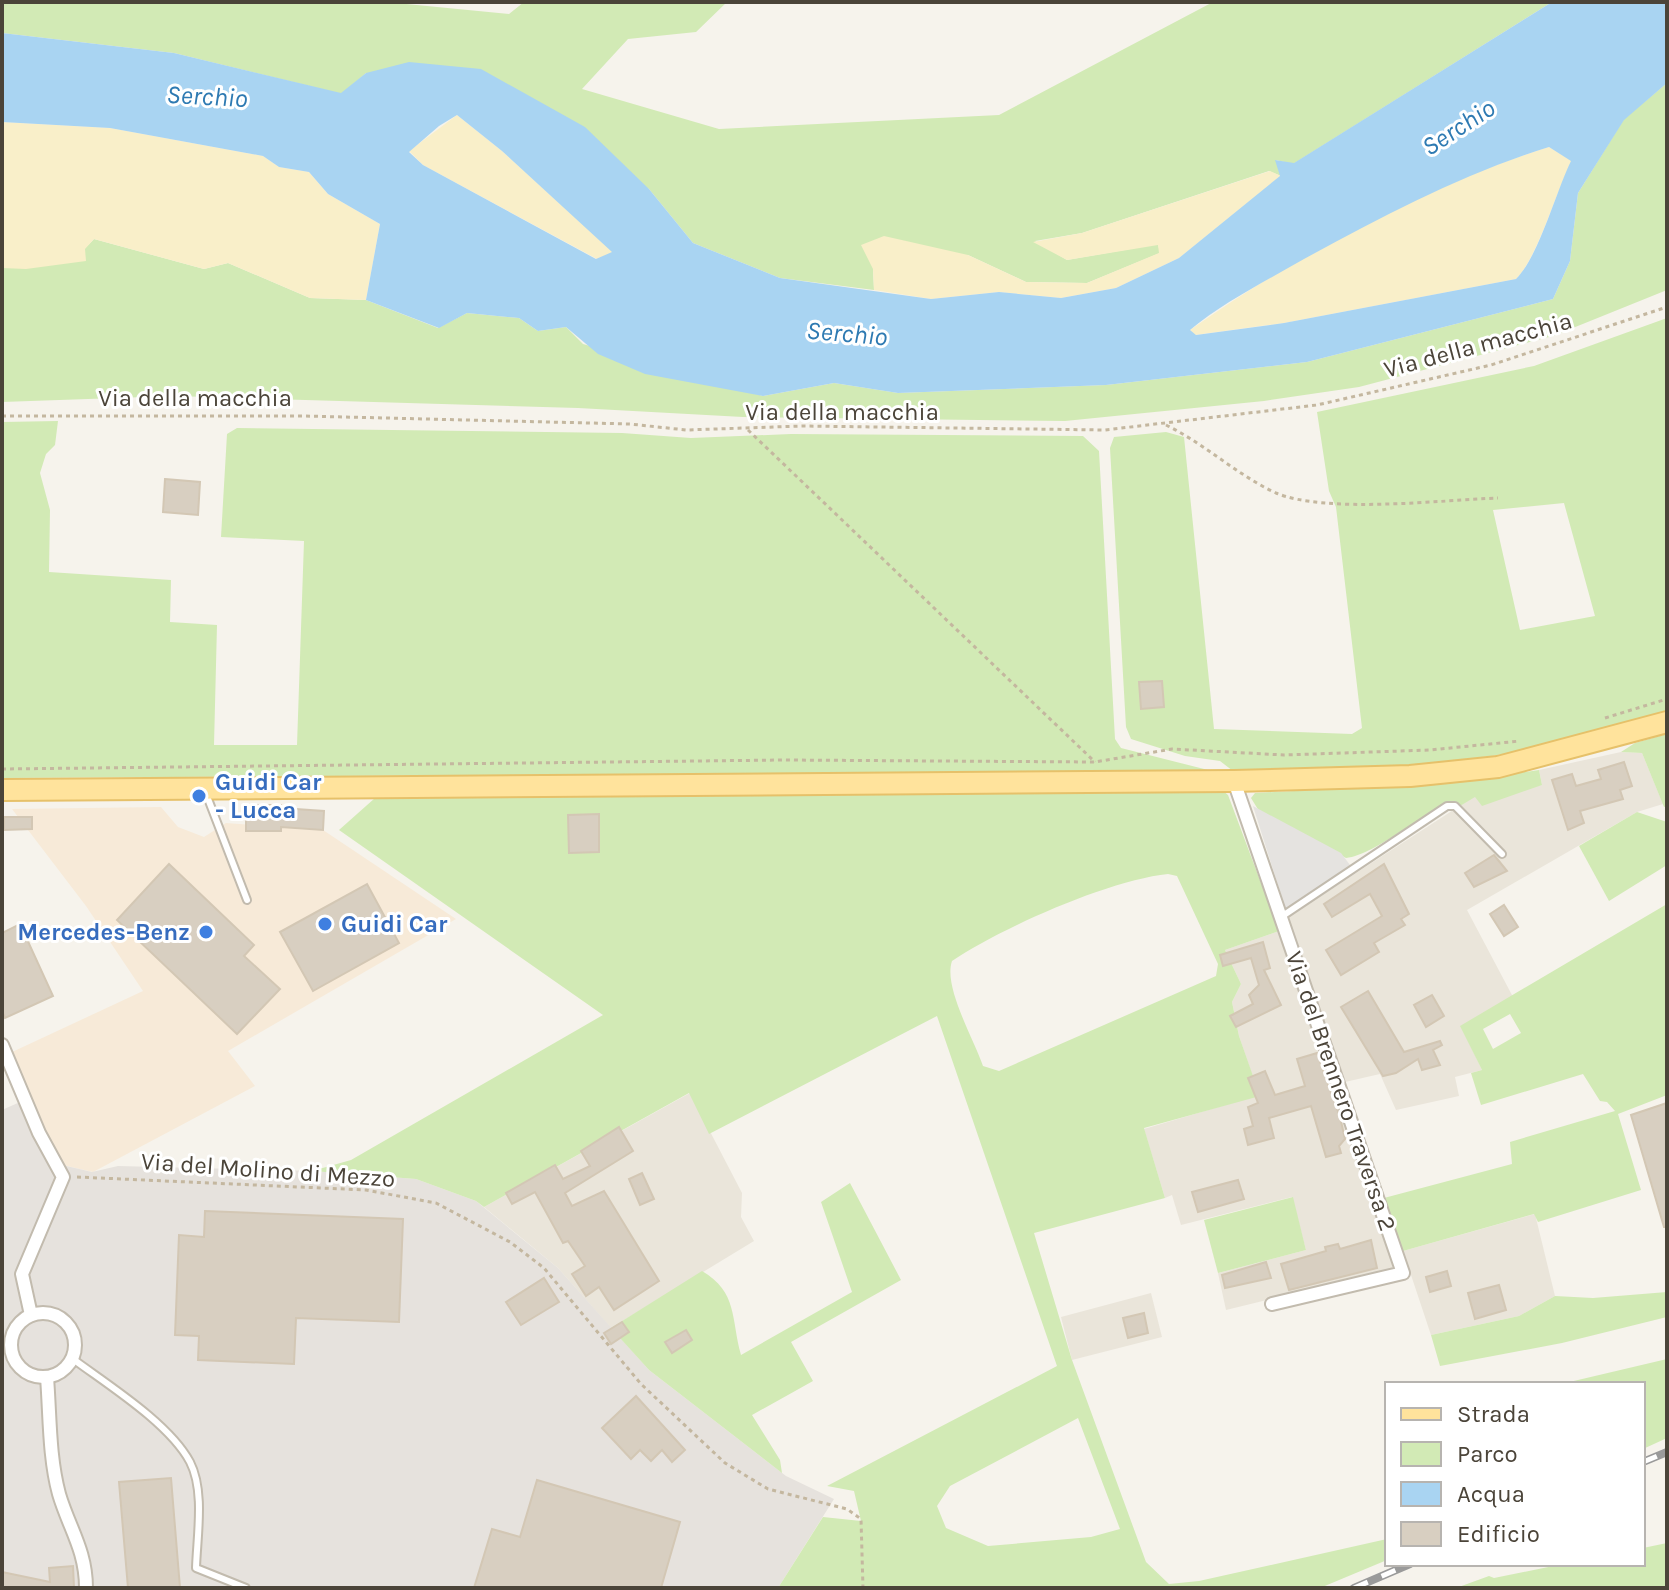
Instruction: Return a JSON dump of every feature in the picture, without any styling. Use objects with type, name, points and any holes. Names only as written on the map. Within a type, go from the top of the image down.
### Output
[{"type":"main road","points":[[2,790],[1234,781],[1410,776],[1498,767],[1667,722]]},
{"type":"street","name":"Via del Brennero Traversa 2","points":[[1234,781],[1403,1273],[1272,1304]]},
{"type":"street","points":[[2,1045],[39,1133],[63,1177],[22,1274],[31,1315]]},
{"type":"street","points":[[42,1312],[63,1319],[75,1337],[73,1359],[57,1374],[47,1377],[27,1373],[13,1357],[7,1335],[31,1315],[42,1312]]},
{"type":"street","points":[[47,1377],[51,1447],[60,1495],[79,1539],[86,1588]]},
{"type":"lane","points":[[204,788],[247,900]]},
{"type":"lane","points":[[1281,917],[1447,806],[1455,806],[1502,854]]},
{"type":"lane","points":[[73,1359],[146,1413],[190,1462],[197,1490],[196,1568],[246,1588]]},
{"type":"path","name":"Via della macchia","points":[[2,416],[304,416],[747,429],[1091,430],[1166,425],[1304,407],[1491,365],[1667,307]]},
{"type":"path","points":[[1166,425],[1194,438],[1260,484],[1294,498],[1364,504],[1498,498]]},
{"type":"path","points":[[747,429],[1095,762]]},
{"type":"path","points":[[1601,719],[1667,699]]},
{"type":"path","points":[[2,769],[784,760],[1095,762],[1172,749],[1284,755],[1430,750],[1531,740]]},
{"type":"path","name":"Via del Molino di Mezzo","points":[[63,1177],[366,1190],[436,1203],[510,1242],[544,1268],[641,1384],[725,1463],[768,1489],[847,1509],[861,1519],[863,1588]]},
{"type":"shaded area","points":[[1621,752],[1642,753],[1663,804],[1637,812],[1467,910],[1513,997],[1461,1026],[1482,1070],[1455,1077],[1459,1096],[1396,1110],[1380,1074],[1345,1082],[1288,917],[1475,796],[1542,785],[1539,770]]},
{"type":"shaded area","points":[[1253,806],[1341,853],[1356,873],[1288,917]]},
{"type":"shaded area","points":[[161,807],[178,827],[204,837],[226,823],[323,830],[456,919],[228,1051],[255,1086],[93,1172],[58,1164],[10,1053],[143,991],[86,906],[12,809]]},
{"type":"shaded area","points":[[1279,931],[1394,1265],[1392,1269],[1226,1310],[1218,1273],[1306,1250],[1292,1197],[1181,1225],[1172,1195],[1165,1198],[1144,1129],[1259,1095],[1239,1036],[1232,1002],[1241,984],[1225,950]]},
{"type":"shaded area","points":[[690,1093],[742,1193],[741,1217],[754,1241],[611,1328],[558,1268],[484,1207]]},
{"type":"shaded area","points":[[29,1098],[58,1164],[92,1172],[118,1166],[312,1171],[416,1179],[476,1201],[558,1268],[649,1370],[786,1476],[834,1499],[778,1588],[2,1588],[2,1110]]},
{"type":"shaded area","points":[[1535,1214],[1555,1296],[1519,1316],[1431,1335],[1403,1251]]},
{"type":"shaded area","points":[[1151,1293],[1162,1337],[1072,1360],[1061,1317]]},
{"type":"green space","points":[[2,2],[386,2],[509,14],[524,2],[727,2],[696,32],[628,39],[582,89],[719,129],[999,115],[1213,2],[1552,2],[1293,164],[1276,160],[1281,176],[1269,171],[1082,233],[1035,241],[1067,260],[1158,244],[1160,253],[1087,283],[1026,282],[968,255],[873,269],[874,290],[780,278],[693,243],[649,189],[366,73],[342,94],[174,53],[2,33]]},
{"type":"green space","points":[[1667,83],[1667,290],[1553,336],[1359,387],[1264,401],[1065,421],[743,417],[578,408],[174,396],[2,402],[2,268],[26,267],[64,259],[94,239],[204,269],[228,263],[310,298],[366,300],[438,328],[467,313],[519,318],[538,331],[566,327],[583,344],[763,396],[834,383],[898,393],[1106,385],[1307,362],[1553,299],[1570,261],[1578,193],[1624,119]]},
{"type":"green space","points":[[1667,318],[1667,713],[1547,746],[1402,766],[1233,771],[1220,761],[1185,756],[1131,739],[1126,727],[1110,448],[1114,437],[1166,432],[1184,437],[1214,729],[1352,734],[1362,728],[1336,507],[1329,491],[1317,412],[1534,366]],"holes":[[[1564,503],[1595,616],[1520,630],[1493,510]]]},
{"type":"green space","points":[[58,421],[55,445],[46,454],[40,473],[50,510],[49,572],[171,580],[170,622],[217,625],[214,745],[297,745],[304,541],[221,537],[227,434],[237,428],[622,433],[691,438],[791,434],[1083,436],[1099,451],[1115,739],[1121,748],[1212,771],[2,778],[2,422]]},
{"type":"green space","points":[[1667,734],[1667,806],[1664,807],[1642,753],[1621,752],[1635,743]]},
{"type":"green space","points":[[1539,770],[1542,785],[1482,806],[1475,797],[1460,806],[1437,810],[1360,855],[1346,858],[1259,811],[1251,798],[1255,793],[1448,783]]},
{"type":"green space","points":[[1222,790],[1228,795],[1279,931],[1225,950],[1241,984],[1232,1002],[1239,1036],[1260,1096],[1144,1128],[1165,1198],[1034,1233],[1072,1360],[1146,1562],[1169,1584],[1199,1581],[1385,1539],[1385,1561],[1320,1588],[778,1588],[823,1517],[861,1521],[854,1491],[827,1486],[1057,1366],[937,1016],[709,1134],[689,1093],[484,1207],[476,1201],[416,1179],[312,1171],[351,1160],[603,1015],[339,830],[375,798]],"holes":[[[1168,874],[1177,876],[1218,964],[1216,976],[999,1071],[983,1066],[955,999],[950,972],[952,961],[998,934],[1087,895],[1144,878]],[[1078,1418],[1120,1529],[1091,1537],[988,1546],[946,1528],[937,1506],[950,1486]]]},
{"type":"green space","points":[[1637,812],[1667,822],[1667,865],[1609,901],[1579,846]]},
{"type":"green space","points":[[1667,904],[1667,1095],[1618,1114],[1641,1190],[1538,1222],[1534,1214],[1403,1251],[1384,1198],[1512,1164],[1510,1142],[1615,1111],[1607,1102],[1600,1101],[1583,1074],[1481,1105],[1471,1073],[1482,1070],[1460,1026]],"holes":[[[1510,1014],[1521,1033],[1493,1049],[1483,1029]]]},
{"type":"green space","points":[[850,1183],[901,1280],[791,1342],[813,1381],[752,1415],[780,1460],[782,1473],[649,1370],[611,1328],[702,1271],[714,1279],[728,1297],[741,1355],[852,1292],[821,1202]]},
{"type":"green space","points":[[1293,1197],[1306,1250],[1218,1273],[1204,1220]]},
{"type":"green space","points":[[1667,1292],[1667,1317],[1562,1343],[1440,1366],[1431,1335],[1519,1316],[1555,1296],[1593,1298]]},
{"type":"green space","points":[[1667,1359],[1667,1438],[1645,1448],[1645,1382],[1569,1382]]},
{"type":"green space","points":[[1667,1543],[1667,1588],[1456,1588],[1489,1576],[1494,1578],[1553,1566],[1645,1566],[1645,1548]]},
{"type":"sand","points":[[457,115],[502,151],[613,252],[597,259],[423,165],[409,151]]},
{"type":"sand","points":[[2,122],[110,128],[263,156],[279,167],[309,172],[328,194],[380,224],[366,300],[310,298],[228,263],[204,269],[94,239],[85,249],[86,261],[26,269],[2,268]]},
{"type":"sand","points":[[1549,147],[1572,161],[1532,255],[1516,279],[1284,323],[1195,335],[1190,330],[1318,249],[1408,202]]},
{"type":"sand","points":[[1270,171],[1281,176],[1179,258],[1116,288],[1061,298],[999,292],[931,299],[874,290],[873,269],[861,245],[884,236],[968,255],[1026,282],[1087,283],[1159,253],[1158,245],[1067,260],[1033,242],[1082,233]]},
{"type":"water","name":"Serchio","points":[[1552,2],[1667,2],[1667,83],[1624,120],[1578,193],[1570,261],[1553,299],[1307,362],[1106,385],[898,393],[834,383],[763,396],[645,374],[598,354],[566,327],[538,331],[519,318],[467,313],[439,328],[366,300],[380,224],[328,194],[309,172],[279,167],[263,156],[110,128],[2,122],[2,33],[174,53],[341,93],[366,73],[409,62],[481,69],[585,127],[649,189],[693,243],[780,278],[931,299],[999,292],[1061,298],[1116,288],[1179,258],[1280,176],[1275,160],[1294,163]],"holes":[[[457,115],[502,151],[612,252],[596,259],[423,165],[409,152]],[[1549,147],[1571,161],[1532,256],[1516,279],[1284,323],[1196,335],[1190,330],[1246,292],[1394,212],[1455,183]]]},
{"type":"building","points":[[165,479],[200,482],[198,515],[163,512]]},
{"type":"building","points":[[1162,681],[1164,707],[1141,709],[1139,682]]},
{"type":"building","points":[[1624,762],[1632,786],[1620,790],[1623,799],[1580,811],[1584,823],[1568,830],[1552,780],[1572,774],[1576,786],[1601,779],[1598,770]]},
{"type":"building","points":[[246,805],[281,805],[281,808],[324,811],[323,830],[281,827],[281,831],[246,831]]},
{"type":"building","points":[[599,814],[599,852],[569,853],[568,815]]},
{"type":"building","points":[[4,817],[32,817],[32,829],[4,830]]},
{"type":"building","points":[[1494,855],[1507,871],[1474,887],[1465,873]]},
{"type":"building","points":[[169,864],[254,945],[244,956],[280,989],[237,1034],[117,920]]},
{"type":"building","points":[[1384,864],[1409,914],[1401,919],[1405,925],[1374,943],[1379,952],[1341,975],[1326,950],[1382,916],[1370,894],[1332,917],[1324,904]]},
{"type":"building","points":[[367,884],[399,943],[313,991],[280,932]]},
{"type":"building","points":[[1504,905],[1518,927],[1504,936],[1490,914]]},
{"type":"building","points":[[20,924],[53,996],[5,1018],[2,1011],[2,933]]},
{"type":"building","points":[[1263,942],[1270,968],[1264,970],[1281,1005],[1236,1027],[1230,1016],[1253,1004],[1249,995],[1259,985],[1251,958],[1223,966],[1220,955]]},
{"type":"building","points":[[1368,991],[1404,1052],[1440,1041],[1442,1045],[1433,1050],[1440,1065],[1422,1070],[1418,1059],[1396,1073],[1383,1076],[1341,1007]]},
{"type":"building","points":[[1432,995],[1444,1016],[1426,1027],[1414,1005]]},
{"type":"building","points":[[1317,1053],[1340,1117],[1345,1139],[1339,1146],[1341,1153],[1326,1157],[1311,1106],[1269,1118],[1274,1138],[1248,1145],[1244,1129],[1253,1126],[1248,1107],[1258,1103],[1248,1078],[1265,1071],[1275,1095],[1305,1086],[1297,1059]]},
{"type":"building","points":[[1667,1103],[1667,1227],[1664,1227],[1631,1115]]},
{"type":"building","points":[[619,1127],[633,1151],[565,1193],[572,1206],[604,1191],[659,1281],[614,1310],[599,1287],[586,1296],[572,1274],[585,1266],[568,1241],[563,1243],[535,1192],[512,1204],[506,1193],[555,1165],[563,1179],[590,1166],[581,1151]]},
{"type":"building","points":[[642,1173],[654,1199],[640,1205],[629,1179]]},
{"type":"building","points":[[1238,1180],[1244,1199],[1198,1212],[1192,1192]]},
{"type":"building","points":[[205,1211],[403,1219],[399,1322],[296,1318],[294,1364],[198,1360],[199,1336],[175,1335],[179,1235],[204,1237]]},
{"type":"building","points":[[1371,1240],[1377,1268],[1289,1290],[1281,1264],[1326,1251],[1325,1247],[1338,1244],[1340,1249]]},
{"type":"building","points":[[1266,1262],[1271,1278],[1225,1288],[1222,1275]]},
{"type":"building","points":[[1447,1271],[1451,1286],[1430,1292],[1426,1277]]},
{"type":"building","points":[[544,1278],[559,1302],[521,1325],[506,1302]]},
{"type":"building","points":[[1499,1285],[1506,1310],[1475,1319],[1468,1293]]},
{"type":"building","points":[[1144,1313],[1148,1333],[1128,1338],[1123,1318]]},
{"type":"building","points":[[622,1322],[629,1332],[611,1344],[604,1333]]},
{"type":"building","points":[[686,1330],[692,1340],[672,1353],[665,1342]]},
{"type":"building","points":[[636,1396],[685,1450],[672,1462],[662,1450],[651,1461],[640,1450],[631,1459],[602,1428]]},
{"type":"building","points":[[171,1478],[180,1588],[128,1588],[119,1482]]},
{"type":"building","points":[[537,1480],[680,1522],[661,1588],[474,1588],[492,1529],[520,1537]]},
{"type":"building","points":[[73,1566],[74,1588],[2,1588],[2,1572],[50,1582],[49,1568]]},
{"type":"railway","points":[[1645,1461],[1667,1452]]},
{"type":"railway","points":[[1354,1588],[1405,1566]]},
{"type":"place","name":"Guidi Car - Lucca","points":[[199,796]]},
{"type":"place","name":"Guidi Car","points":[[325,924]]},
{"type":"place","name":"Mercedes-Benz","points":[[206,932]]}]
